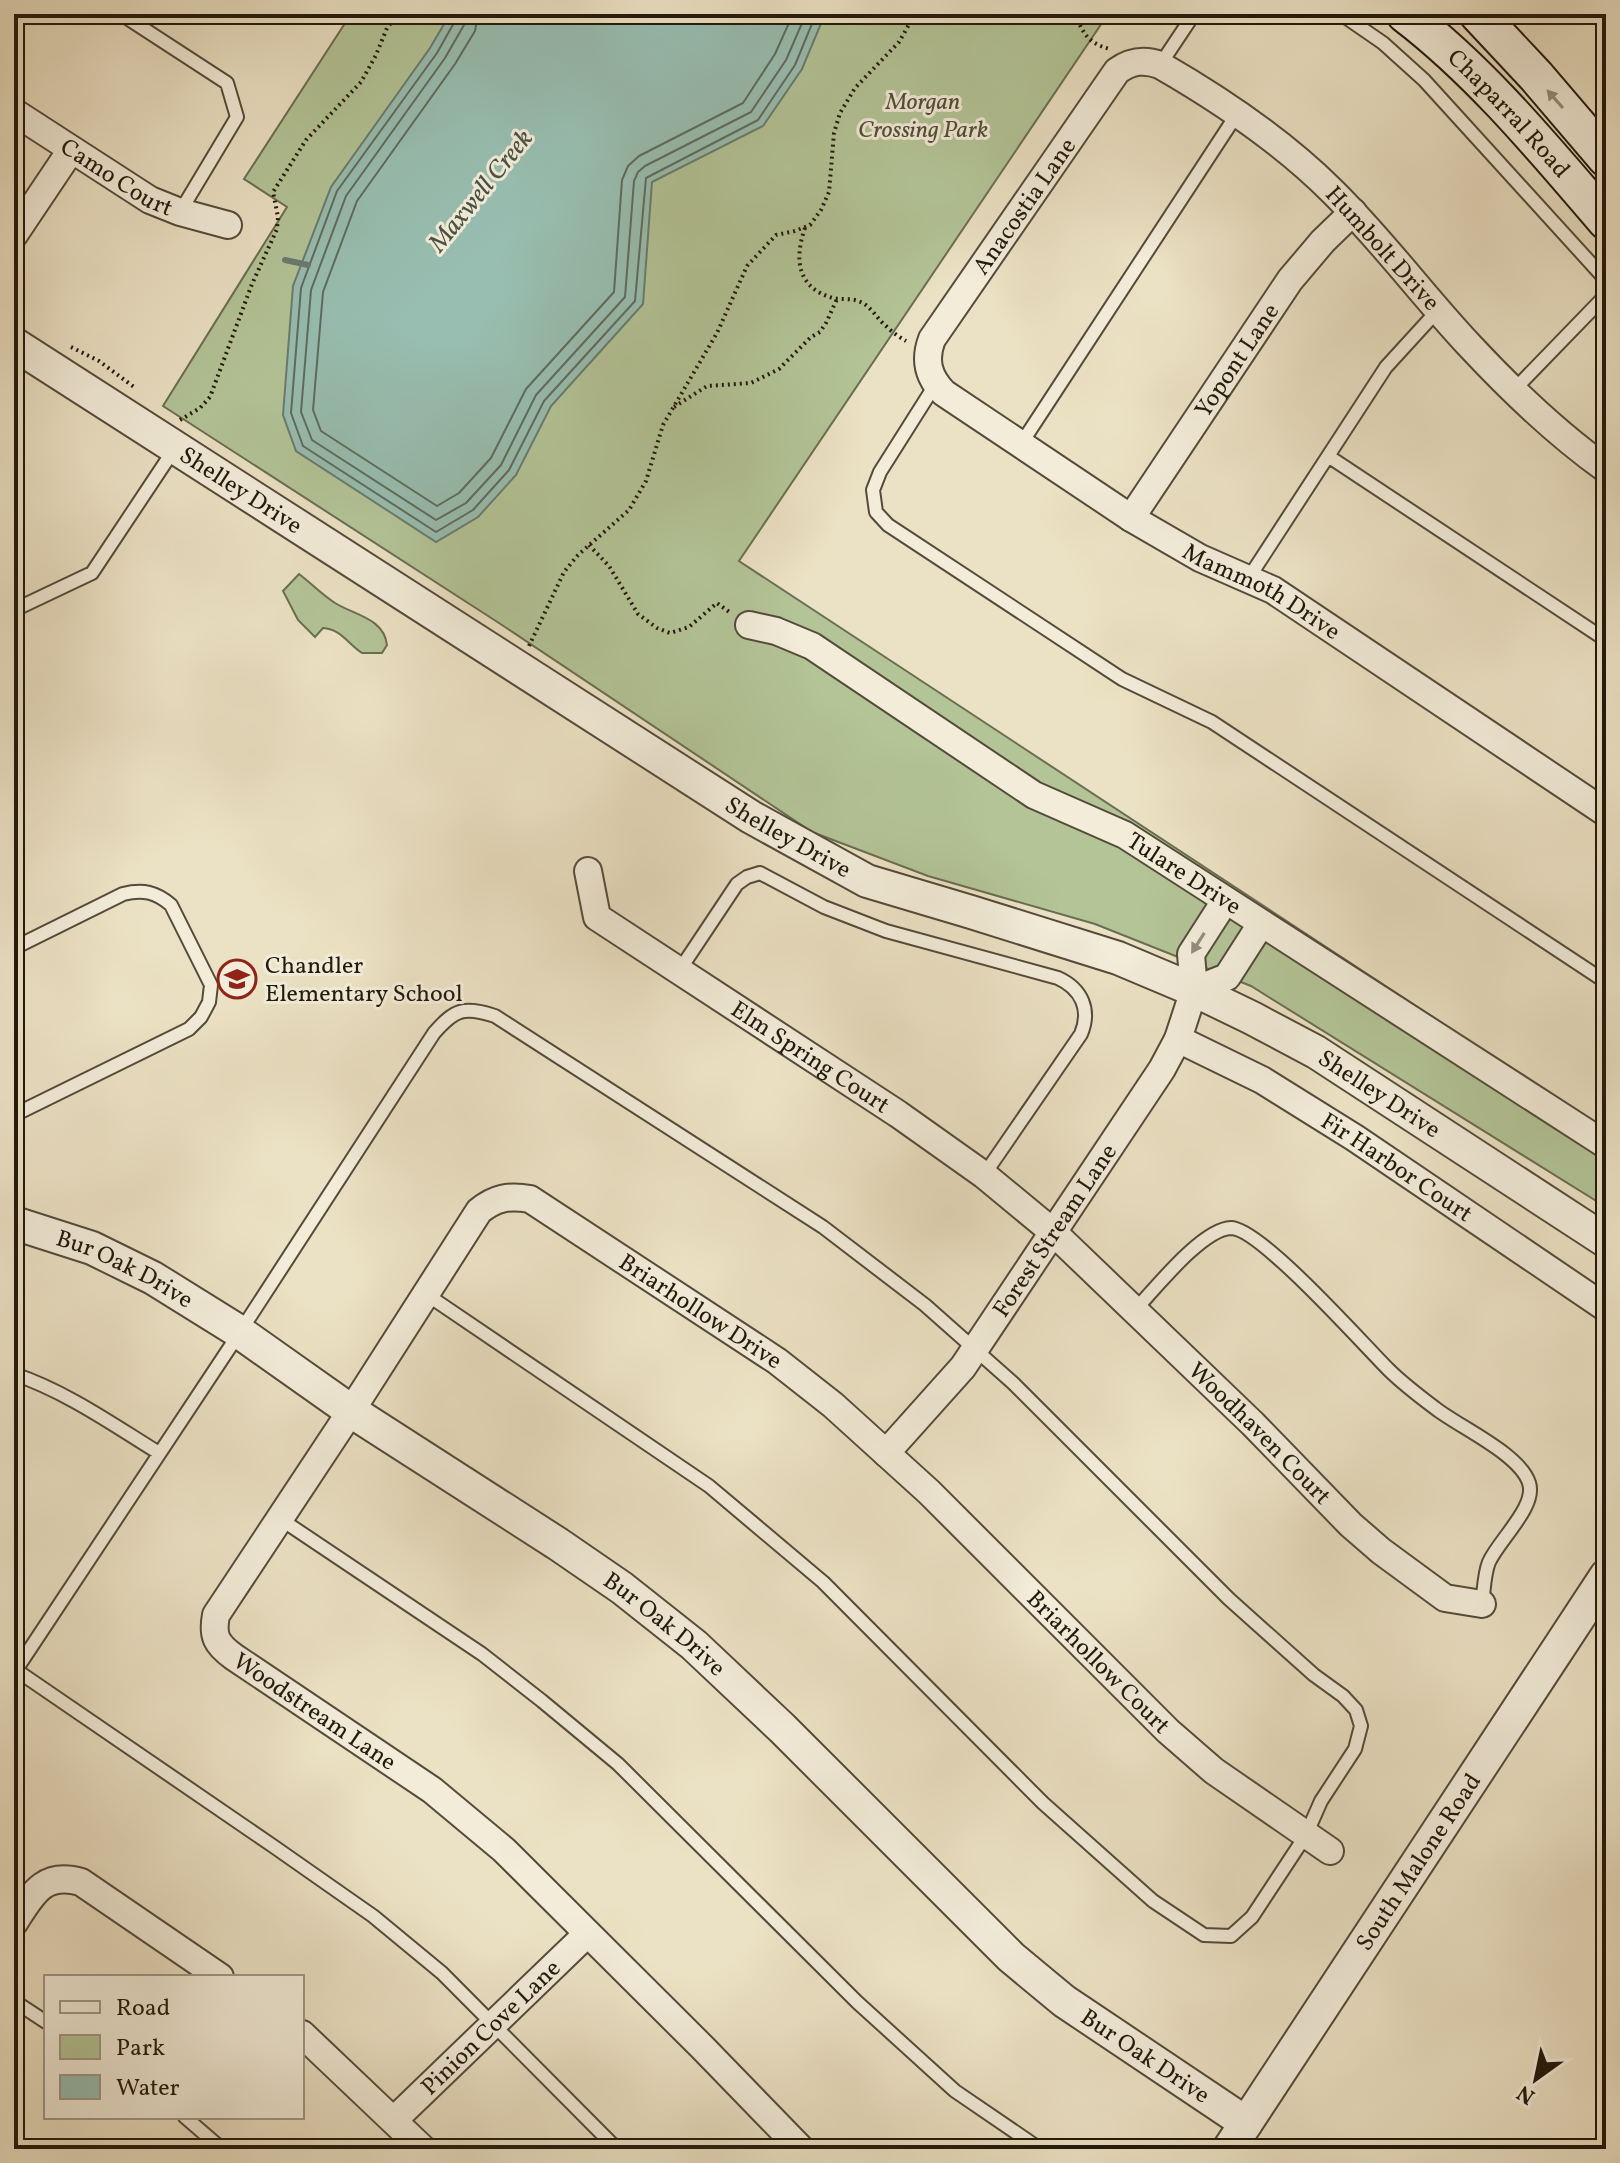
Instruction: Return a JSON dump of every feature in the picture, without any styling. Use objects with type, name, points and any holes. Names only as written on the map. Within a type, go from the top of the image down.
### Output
[{"type":"main road","name":"Chaparral Road","points":[[1405,14],[1429,32],[1520,121],[1606,221]]},
{"type":"main road","name":"Chaparral Road","points":[[1478,14],[1606,158]]},
{"type":"street","name":"Humbolt Drive","points":[[1141,63],[1237,114],[1329,188],[1470,346],[1547,421],[1606,469]]},
{"type":"street","name":"Anacostia Lane","points":[[930,368],[932,339],[1117,71],[1141,63]]},
{"type":"street","name":"Camo Court","points":[[14,112],[150,200],[228,225]]},
{"type":"street","points":[[14,235],[71,150]]},
{"type":"street","name":"Yopont Lane","points":[[1131,518],[1290,280],[1353,212]]},
{"type":"street","name":"Shelley Drive","points":[[14,344],[177,434],[645,751],[751,817],[867,881],[1118,958],[1194,990],[1316,1052],[1606,1241]]},
{"type":"street","name":"Mammoth Drive","points":[[930,368],[944,393],[1131,518],[1200,558],[1273,590],[1606,813]]},
{"type":"street","name":"Tulare Drive","points":[[749,625],[776,631],[812,646],[1034,795],[1125,835],[1606,1145]]},
{"type":"street","name":"Elm Spring Court","points":[[588,871],[597,917],[898,1114],[984,1175],[1053,1232]]},
{"type":"street","name":"Forest Stream Lane","points":[[886,1453],[963,1367],[1162,1069],[1178,1039],[1194,990],[1191,954],[1225,901]]},
{"type":"street","points":[[1194,990],[1227,977],[1261,924]]},
{"type":"street","name":"Fir Harbor Court","points":[[1178,1039],[1262,1080],[1355,1138],[1606,1308]]},
{"type":"street","name":"Woodstream Lane","points":[[502,1197],[479,1211],[216,1615],[214,1628],[217,1642],[234,1657],[432,1790],[504,1850],[801,2149]]},
{"type":"street","name":"Briarhollow Drive","points":[[502,1197],[530,1199],[664,1285],[777,1361],[833,1405],[886,1453]]},
{"type":"street","name":"Bur Oak Drive","points":[[14,1223],[92,1248],[153,1278],[240,1332],[351,1411],[622,1588],[694,1645],[782,1728],[1011,1957],[1238,2136]]},
{"type":"street","name":"Woodhaven Court","points":[[1053,1232],[1253,1424],[1351,1525],[1445,1598],[1482,1604]]},
{"type":"street","name":"Briarhollow Court","points":[[886,1453],[929,1492],[1168,1731],[1214,1771],[1330,1851]]},
{"type":"street","name":"South Malone Road","points":[[1238,2136],[1606,1576]]},
{"type":"street","points":[[14,1923],[34,1892],[44,1884],[69,1879],[81,1882],[217,1975]]},
{"type":"street","name":"Pinion Cove Lane","points":[[394,2120],[587,1934]]},
{"type":"street","points":[[304,2036],[423,2149]]},
{"type":"lane","points":[[121,14],[227,83],[234,106],[237,117],[180,212]]},
{"type":"lane","points":[[1141,63],[1194,14]]},
{"type":"lane","points":[[1341,14],[1383,43],[1424,80],[1606,280]]},
{"type":"lane","points":[[1021,444],[1237,114]]},
{"type":"lane","points":[[1514,390],[1606,295]]},
{"type":"lane","points":[[1248,579],[1386,367],[1439,309]]},
{"type":"lane","points":[[930,368],[873,490],[876,512],[888,525],[1122,679],[1212,722],[1606,982]]},
{"type":"lane","points":[[14,610],[92,573],[177,434]]},
{"type":"lane","points":[[1328,456],[1606,640]]},
{"type":"lane","points":[[679,971],[737,884],[760,873],[824,907],[863,923],[1069,983],[1083,1001],[1086,1012],[1081,1034],[984,1175]]},
{"type":"lane","points":[[14,948],[123,894],[149,892],[171,905],[211,985],[209,1002],[201,1017],[189,1029],[14,1115]]},
{"type":"lane","points":[[426,1294],[709,1486],[823,1582],[1054,1813],[1153,1901],[1204,1935],[1231,1936],[1252,1917],[1306,1835],[1321,1801],[1355,1749],[1361,1726],[1356,1710],[1343,1696],[1314,1675],[1229,1599],[1013,1383],[925,1305],[823,1227],[495,1016],[475,1010],[451,1014],[434,1033],[15,1671],[373,1916],[442,1973],[617,2149]]},
{"type":"lane","points":[[1135,1310],[1197,1245],[1217,1231],[1233,1228],[1250,1234],[1338,1316],[1390,1370],[1436,1409],[1509,1457],[1525,1473],[1531,1485],[1528,1502],[1488,1563],[1482,1604]]},
{"type":"lane","points":[[14,1374],[77,1402],[159,1453]]},
{"type":"lane","points":[[279,1518],[482,1654],[618,1764],[857,2002],[955,2091],[1040,2149]]},
{"type":"lane","points":[[14,2001],[44,2021]]},
{"type":"lane","points":[[187,2119],[222,2149]]},
{"type":"path","points":[[177,434],[210,397],[252,284],[277,229],[273,192],[306,140],[361,82],[387,28],[398,14]]},
{"type":"path","points":[[528,647],[564,572],[578,555],[629,510],[646,481],[663,425],[717,333],[747,266],[776,235],[805,228],[821,210],[829,192],[834,133],[840,113],[855,88],[899,42],[915,14]]},
{"type":"path","points":[[1075,14],[1088,40],[1141,63]]},
{"type":"path","points":[[805,228],[798,256],[808,284],[837,299],[857,300],[871,308],[885,326],[930,368]]},
{"type":"path","points":[[672,408],[707,386],[751,383],[779,369],[820,332],[837,299]]},
{"type":"path","points":[[589,545],[609,566],[638,614],[657,628],[670,633],[689,627],[717,603],[749,625]]},
{"type":"green space","name":"Morgan Crossing Park","points":[[351,14],[1108,14],[739,561],[1606,1131],[1606,1207],[1251,986],[1095,924],[928,876],[812,832],[502,625],[163,406],[287,207],[244,179]]},
{"type":"green space","points":[[299,574],[330,600],[374,623],[385,636],[387,645],[382,653],[362,653],[340,634],[329,629],[323,628],[315,637],[298,620],[283,591]]},
{"type":"water","points":[[450,14],[825,14],[802,69],[763,126],[652,182],[643,304],[551,406],[516,475],[478,517],[436,542],[296,451],[283,415],[293,286],[331,187],[430,48]]},
{"type":"waterway","name":"Maxwell Creek","points":[[285,260],[308,265]]},
{"type":"place","name":"Chandler Elementary School","points":[[237,979]]}]
